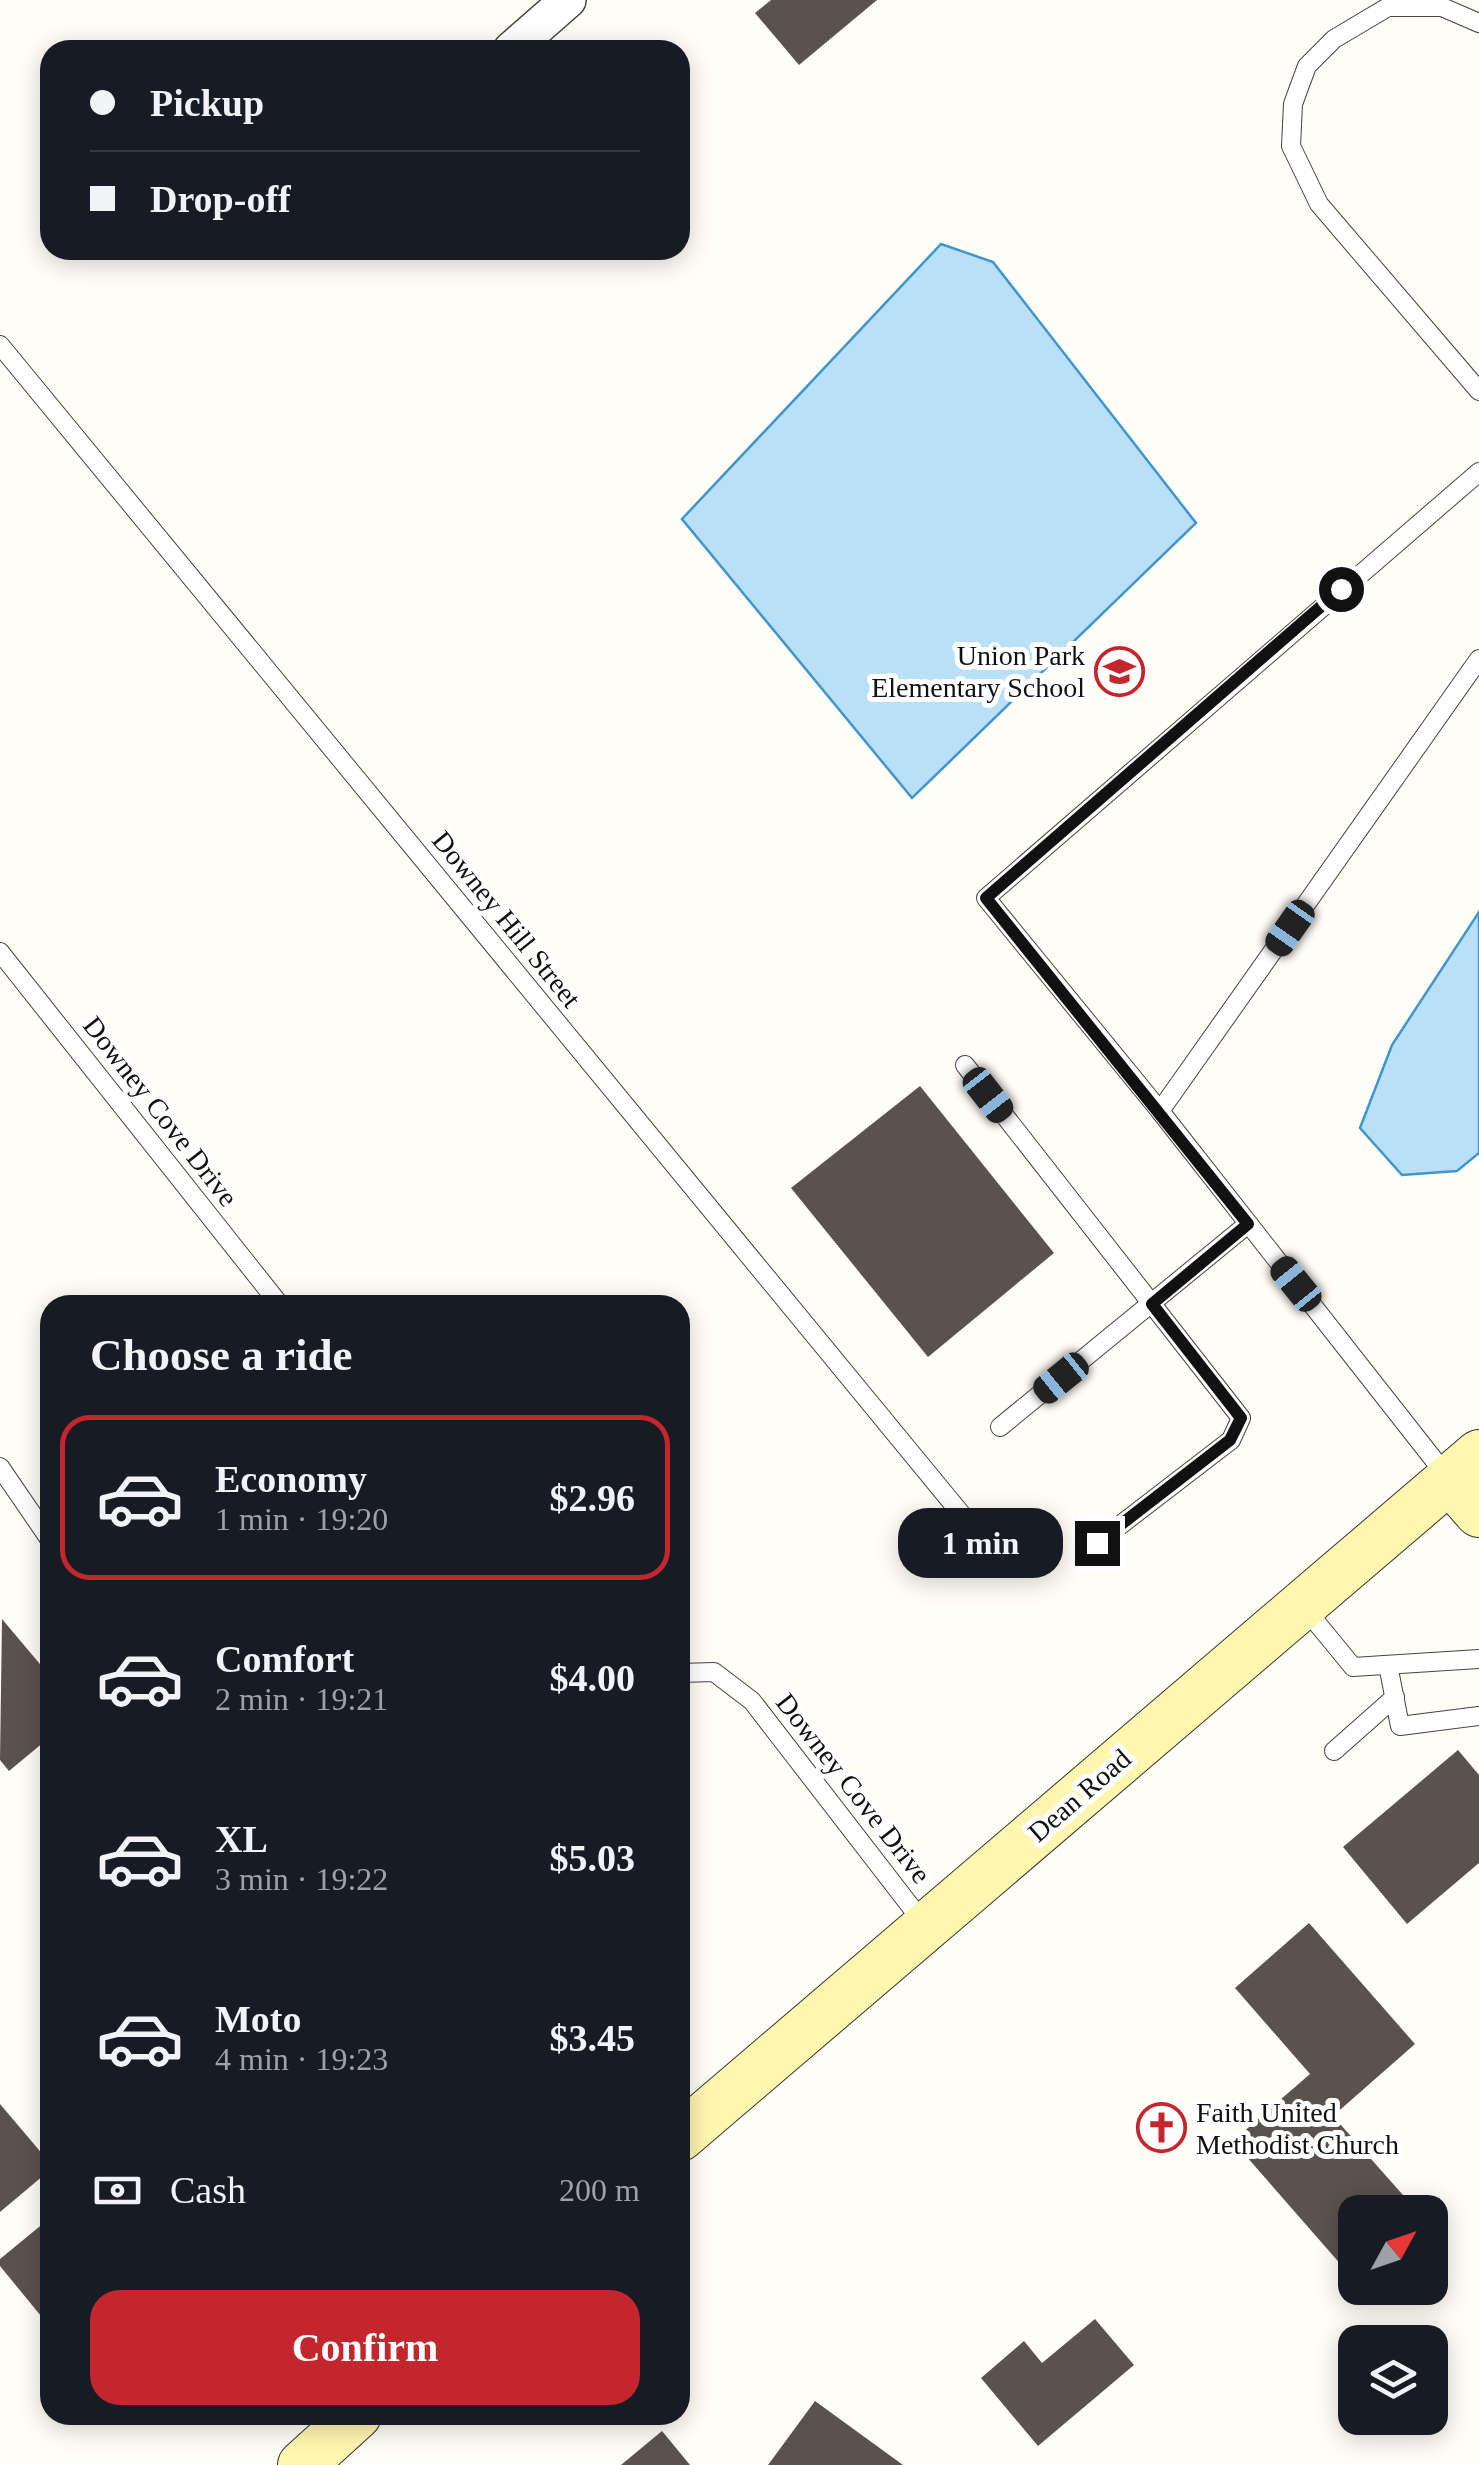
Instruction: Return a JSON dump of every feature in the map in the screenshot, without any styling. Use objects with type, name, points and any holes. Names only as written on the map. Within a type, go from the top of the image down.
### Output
[{"type":"main road","name":"Dean Road","points":[[690,2129],[1302,1604],[1469,1482]]},
{"type":"main road","points":[[302,2465],[346,2425]]},
{"type":"street","points":[[522,40],[568,0]]},
{"type":"lane","points":[[1479,23],[1442,7],[1388,7],[1334,39],[1307,66],[1293,104],[1291,146],[1319,204],[1479,390]]},
{"type":"lane","name":"Downey Hill Street","points":[[0,345],[972,1527]]},
{"type":"lane","points":[[1469,1482],[1248,1224],[986,898],[1479,472]]},
{"type":"lane","points":[[1160,1111],[1479,659]]},
{"type":"lane","name":"Downey Cove Drive","points":[[0,952],[272,1295]]},
{"type":"lane","points":[[965,1066],[1241,1418],[1230,1440],[1097,1543]]},
{"type":"lane","points":[[1000,1426],[1248,1224]]},
{"type":"lane","points":[[0,1467],[40,1525]]},
{"type":"lane","points":[[1302,1604],[1353,1667],[1479,1659]]},
{"type":"lane","points":[[1388,1665],[1400,1726],[1479,1716]]},
{"type":"lane","name":"Downey Cove Drive","points":[[690,1673],[714,1672],[752,1701],[926,1926]]},
{"type":"lane","points":[[1334,1751],[1395,1696]]},
{"type":"water","points":[[941,244],[993,262],[1196,523],[912,798],[682,519]]},
{"type":"water","points":[[1479,912],[1479,1153],[1457,1171],[1402,1175],[1360,1128],[1392,1045]]},
{"type":"building","points":[[771,0],[877,0],[799,65],[755,13]]},
{"type":"building","points":[[920,1086],[1054,1253],[928,1357],[791,1188]]},
{"type":"building","points":[[2,1619],[40,1664],[40,1745],[9,1771],[0,1760]]},
{"type":"building","points":[[1458,1750],[1479,1775],[1479,1863],[1407,1924],[1343,1847]]},
{"type":"building","points":[[1309,1923],[1415,2044],[1333,2116],[1403,2195],[1338,2195],[1338,2261],[1233,2141],[1310,2074],[1235,1988]]},
{"type":"building","points":[[0,2104],[40,2151],[40,2178],[0,2212]]},
{"type":"building","points":[[40,2226],[40,2315],[0,2266],[0,2259]]},
{"type":"building","points":[[1095,2319],[1134,2365],[1038,2446],[981,2378],[1024,2341],[1042,2363]]},
{"type":"building","points":[[815,2401],[903,2465],[768,2465]]},
{"type":"building","points":[[662,2431],[690,2465],[621,2465]]},
{"type":"place","name":"Union Park Elementary School","points":[[1120,671]]},
{"type":"place","name":"Faith United Methodist Church","points":[[1161,2128]]},
{"type":"route","points":[[1097,1543],[1230,1440],[1241,1418],[1152,1304],[1248,1224],[986,898],[1341,589]]}]
